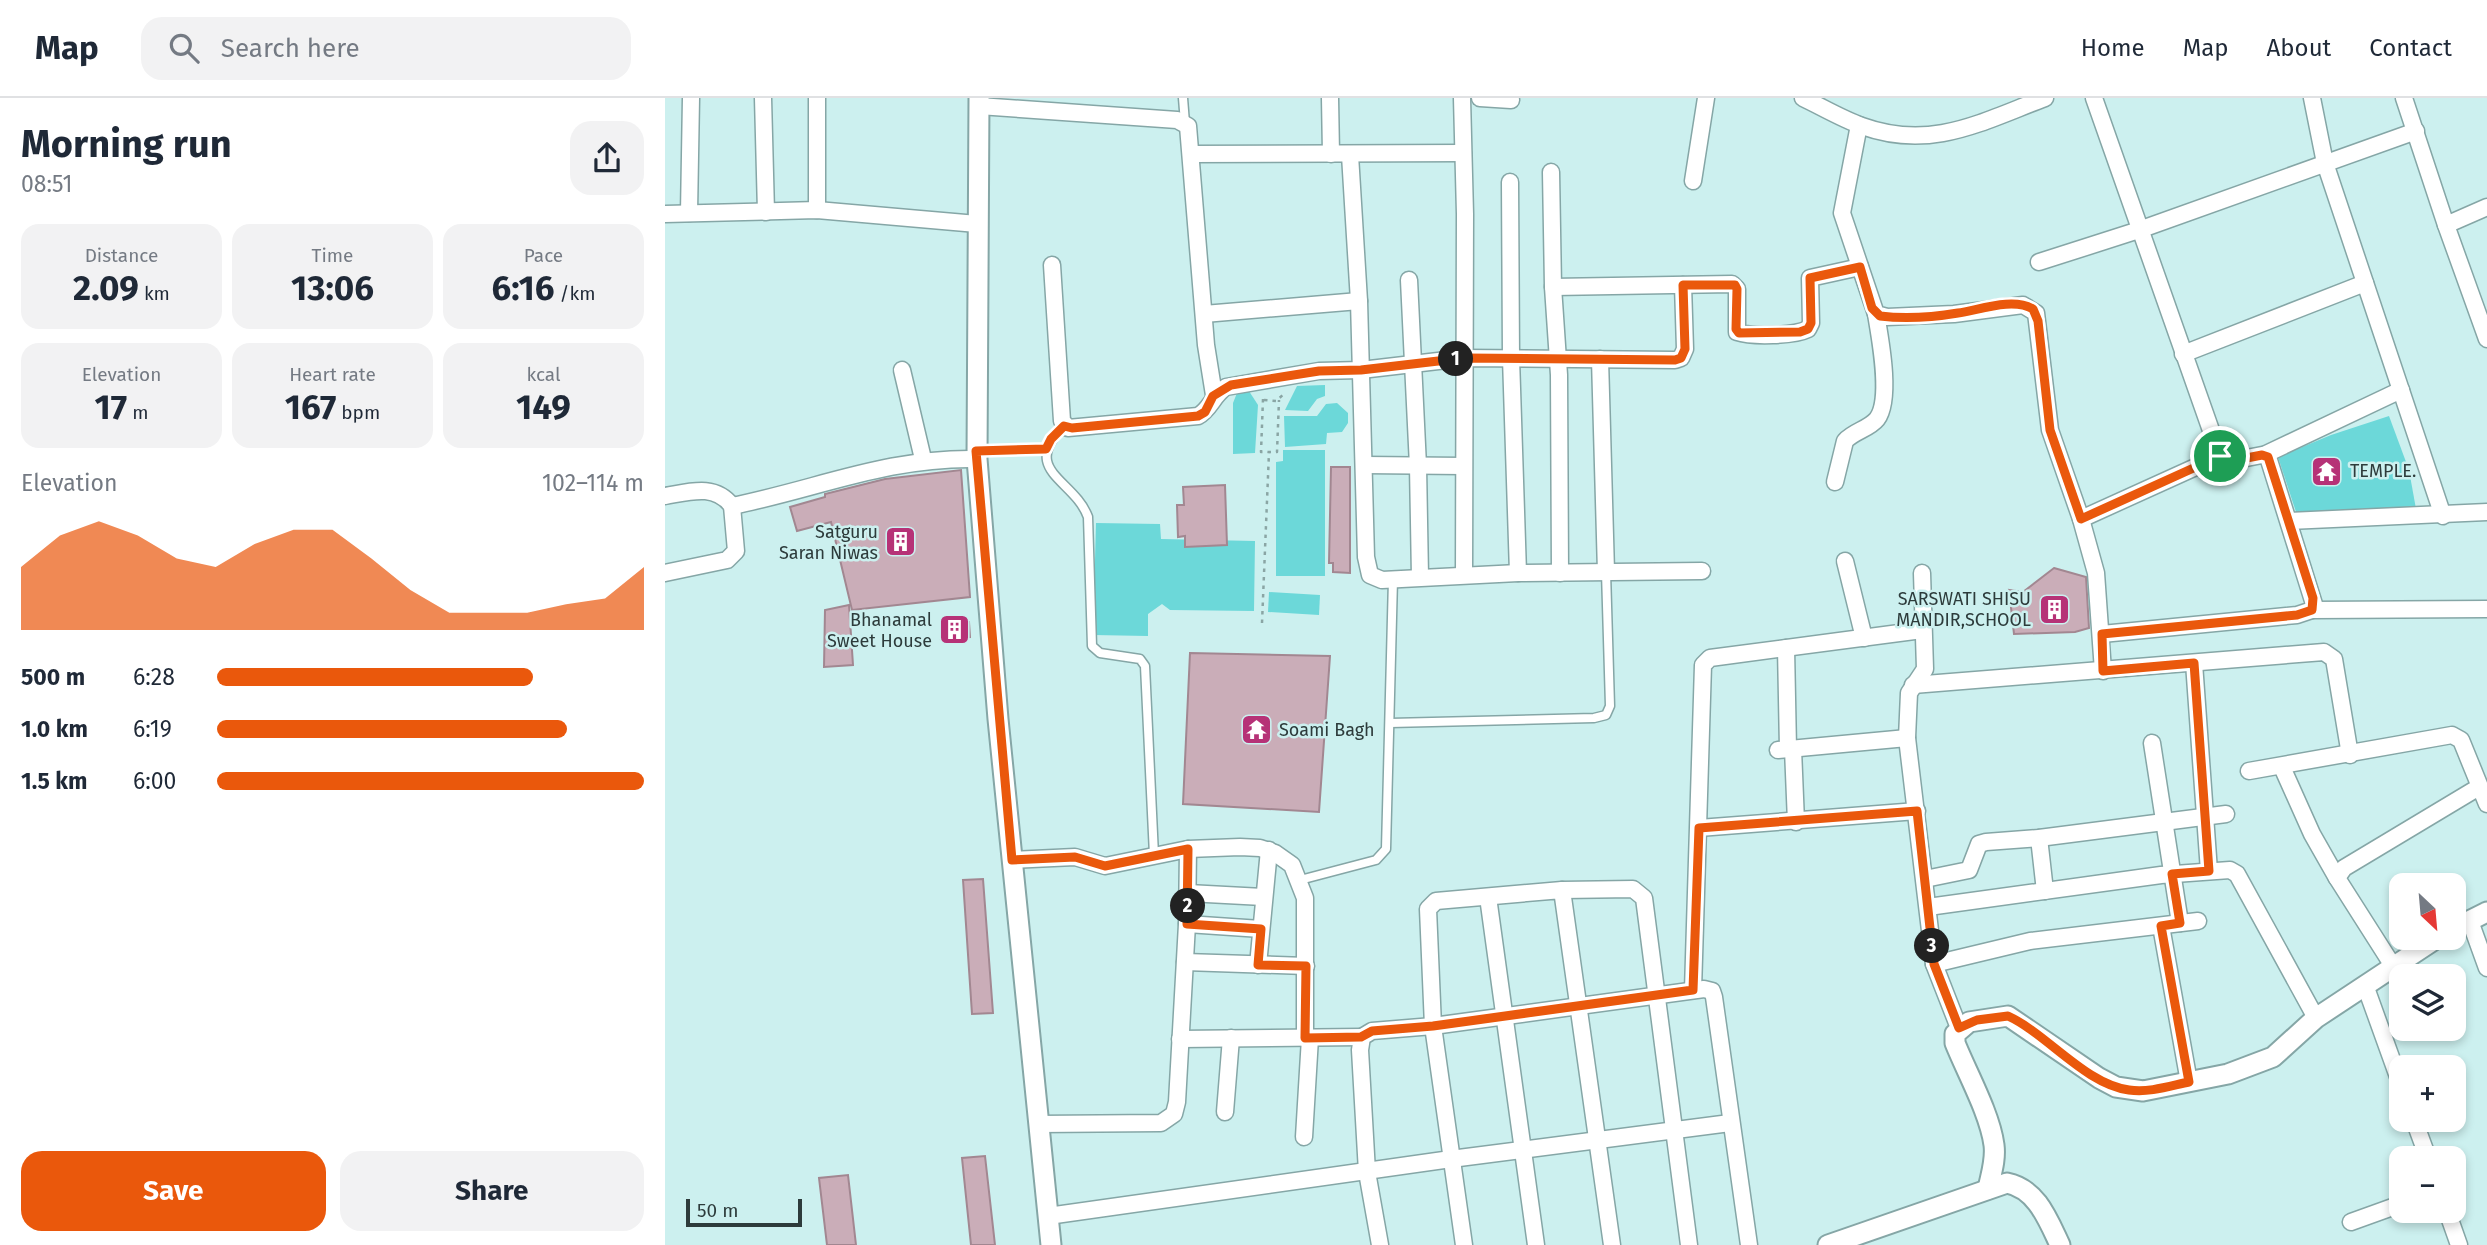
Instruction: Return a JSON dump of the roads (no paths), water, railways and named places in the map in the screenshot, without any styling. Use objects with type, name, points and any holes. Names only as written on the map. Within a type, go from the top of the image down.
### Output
[{"type":"street","points":[[689,213],[691,98]]},
{"type":"street","points":[[763,98],[766,212]]},
{"type":"street","points":[[817,98],[817,211]]},
{"type":"street","points":[[1330,98],[1331,155]]},
{"type":"street","points":[[1462,98],[1464,575]]},
{"type":"street","points":[[1480,98],[1511,100]]},
{"type":"street","points":[[1693,181],[1706,98]]},
{"type":"street","points":[[1803,98],[1859,125],[1892,135],[1937,136],[2045,98]]},
{"type":"street","points":[[2094,98],[2183,354],[2220,456],[2226,462],[2266,454],[2401,390]]},
{"type":"street","points":[[2312,98],[2325,163],[2443,516]]},
{"type":"street","points":[[2404,98],[2487,339]]},
{"type":"street","points":[[1051,1245],[1012,860],[977,455],[979,102],[1177,120],[1185,123],[1190,129],[1213,396],[1205,412],[1198,416],[1072,428],[1064,426],[1052,265]]},
{"type":"street","points":[[1835,482],[1845,441],[1874,422],[1880,414],[1884,374],[1876,314],[1842,213],[1859,125]]},
{"type":"street","points":[[2039,261],[2139,230],[2416,131]]},
{"type":"street","points":[[1191,154],[1463,153]]},
{"type":"street","points":[[1350,155],[1359,301],[1367,569],[1370,575],[1377,579],[1393,579],[1518,573],[1702,571]]},
{"type":"street","points":[[1551,172],[1553,287],[1559,375],[1560,573]]},
{"type":"street","points":[[1510,182],[1511,358],[1518,573]]},
{"type":"street","points":[[2446,225],[2487,207]]},
{"type":"street","points":[[665,214],[817,211],[977,224]]},
{"type":"street","points":[[1553,287],[1735,285],[1736,329],[1739,333],[1800,332],[1808,329],[1811,323],[1810,278],[1860,267]]},
{"type":"street","points":[[1409,279],[1420,577]]},
{"type":"street","points":[[2183,354],[2365,283]]},
{"type":"street","points":[[1213,396],[1236,383],[1319,371],[1361,370],[1464,358],[1675,360],[1681,358],[1685,349],[1683,285]]},
{"type":"street","points":[[1204,314],[1359,301]]},
{"type":"street","points":[[1876,314],[1887,317],[1954,314],[2006,305],[2023,305],[2033,309],[2038,321],[2050,430],[2081,519],[2096,573],[2103,671]]},
{"type":"street","points":[[1600,359],[1606,572]]},
{"type":"street","points":[[902,370],[923,460]]},
{"type":"street","points":[[2266,454],[2313,598],[2312,610]]},
{"type":"street","points":[[732,506],[866,471],[923,460],[977,455]]},
{"type":"street","points":[[2081,519],[2220,456]]},
{"type":"street","points":[[1364,465],[1464,466]]},
{"type":"street","points":[[665,496],[708,490],[721,494],[732,506],[736,551],[727,560],[665,573]]},
{"type":"street","points":[[2289,521],[2487,512]]},
{"type":"street","points":[[1845,561],[1864,638]]},
{"type":"street","points":[[1922,573],[1925,669],[1913,685],[1908,700],[1907,738],[1926,879],[1934,964],[1959,1028]]},
{"type":"street","points":[[2102,634],[2297,615],[2312,610],[2487,609]]},
{"type":"street","points":[[1693,990],[1703,665],[1710,658],[1922,630]]},
{"type":"street","points":[[1786,648],[1786,749],[1796,822]]},
{"type":"street","points":[[1913,685],[2329,653],[2334,659],[2350,755]]},
{"type":"street","points":[[2194,663],[2209,871]]},
{"type":"street","points":[[2249,771],[2456,735],[2461,740],[2487,804]]},
{"type":"street","points":[[1786,749],[1907,738]]},
{"type":"street","points":[[2152,743],[2180,923]]},
{"type":"street","points":[[2282,767],[2312,834],[2392,964]]},
{"type":"street","points":[[2337,878],[2344,868],[2479,787]]},
{"type":"street","points":[[1699,828],[1917,811]]},
{"type":"street","points":[[1926,879],[1969,870],[1977,848],[1983,843],[2226,814]]},
{"type":"street","points":[[2039,838],[2045,891]]},
{"type":"street","points":[[1012,860],[1075,857],[1105,866],[1188,849],[1240,847],[1269,850],[1292,865],[1305,898],[1307,1038],[1304,1136]]},
{"type":"street","points":[[1038,1124],[1161,1123],[1174,1114],[1177,1102],[1185,962],[1188,849]]},
{"type":"street","points":[[1258,965],[1269,850]]},
{"type":"street","points":[[1928,907],[2226,869],[2237,874],[2316,1018]]},
{"type":"street","points":[[1464,1245],[1433,1026],[1429,906],[1436,901],[1562,890],[1633,889],[1641,892],[1644,898],[1689,1245]]},
{"type":"street","points":[[1562,890],[1612,1245]]},
{"type":"street","points":[[1188,893],[1263,897]]},
{"type":"street","points":[[1488,897],[1536,1245]]},
{"type":"street","points":[[2470,920],[2487,968]]},
{"type":"street","points":[[1934,964],[2030,941],[2198,921]]},
{"type":"street","points":[[1187,924],[1261,929]]},
{"type":"street","points":[[2161,926],[2189,1082]]},
{"type":"street","points":[[2396,964],[2418,950]]},
{"type":"street","points":[[1185,962],[1306,966]]},
{"type":"street","points":[[1988,1189],[1994,1164],[1994,1146],[1955,1043],[1955,1034],[1959,1028],[1977,1020],[2008,1016],[2116,1087],[2143,1091],[2228,1074],[2273,1057],[2316,1018],[2389,969]]},
{"type":"street","points":[[2365,985],[2390,1055]]},
{"type":"street","points":[[1180,1039],[1361,1037],[1372,1031],[1433,1026],[1505,1014],[1709,989],[1714,994],[1749,1245]]},
{"type":"street","points":[[1361,1037],[1367,1172],[1380,1245]]},
{"type":"street","points":[[1225,1112],[1231,1038]]},
{"type":"street","points":[[1048,1216],[1451,1159],[1731,1124]]},
{"type":"street","points":[[1828,1245],[2007,1183],[2023,1189],[2038,1204],[2060,1245]]},
{"type":"street","points":[[2351,1222],[2389,1208]]},
{"type":"street","points":[[2451,1223],[2459,1245]]},
{"type":"lane","points":[[1183,98],[1185,123]]},
{"type":"lane","points":[[1064,426],[1051,439],[1046,449],[1051,470],[1082,503],[1089,517],[1090,626],[1093,649],[1100,653],[1134,656],[1145,666],[1154,855]]},
{"type":"lane","points":[[977,455],[1046,449]]},
{"type":"lane","points":[[1390,723],[1594,718],[1606,715],[1610,706],[1606,572]]},
{"type":"lane","points":[[1300,880],[1375,860],[1384,853],[1388,831],[1393,579]]},
{"type":"place","name":"TEMPLE.","points":[[2327,471]]},
{"type":"place","name":"Satguru Saran Niwas","points":[[901,542]]},
{"type":"place","name":"SARSWATI SHISU MANDIR,SCHOOL","points":[[2054,609]]},
{"type":"place","name":"Bhanamal Sweet House","points":[[955,630]]},
{"type":"place","name":"Soami Bagh","points":[[1256,730]]}]
